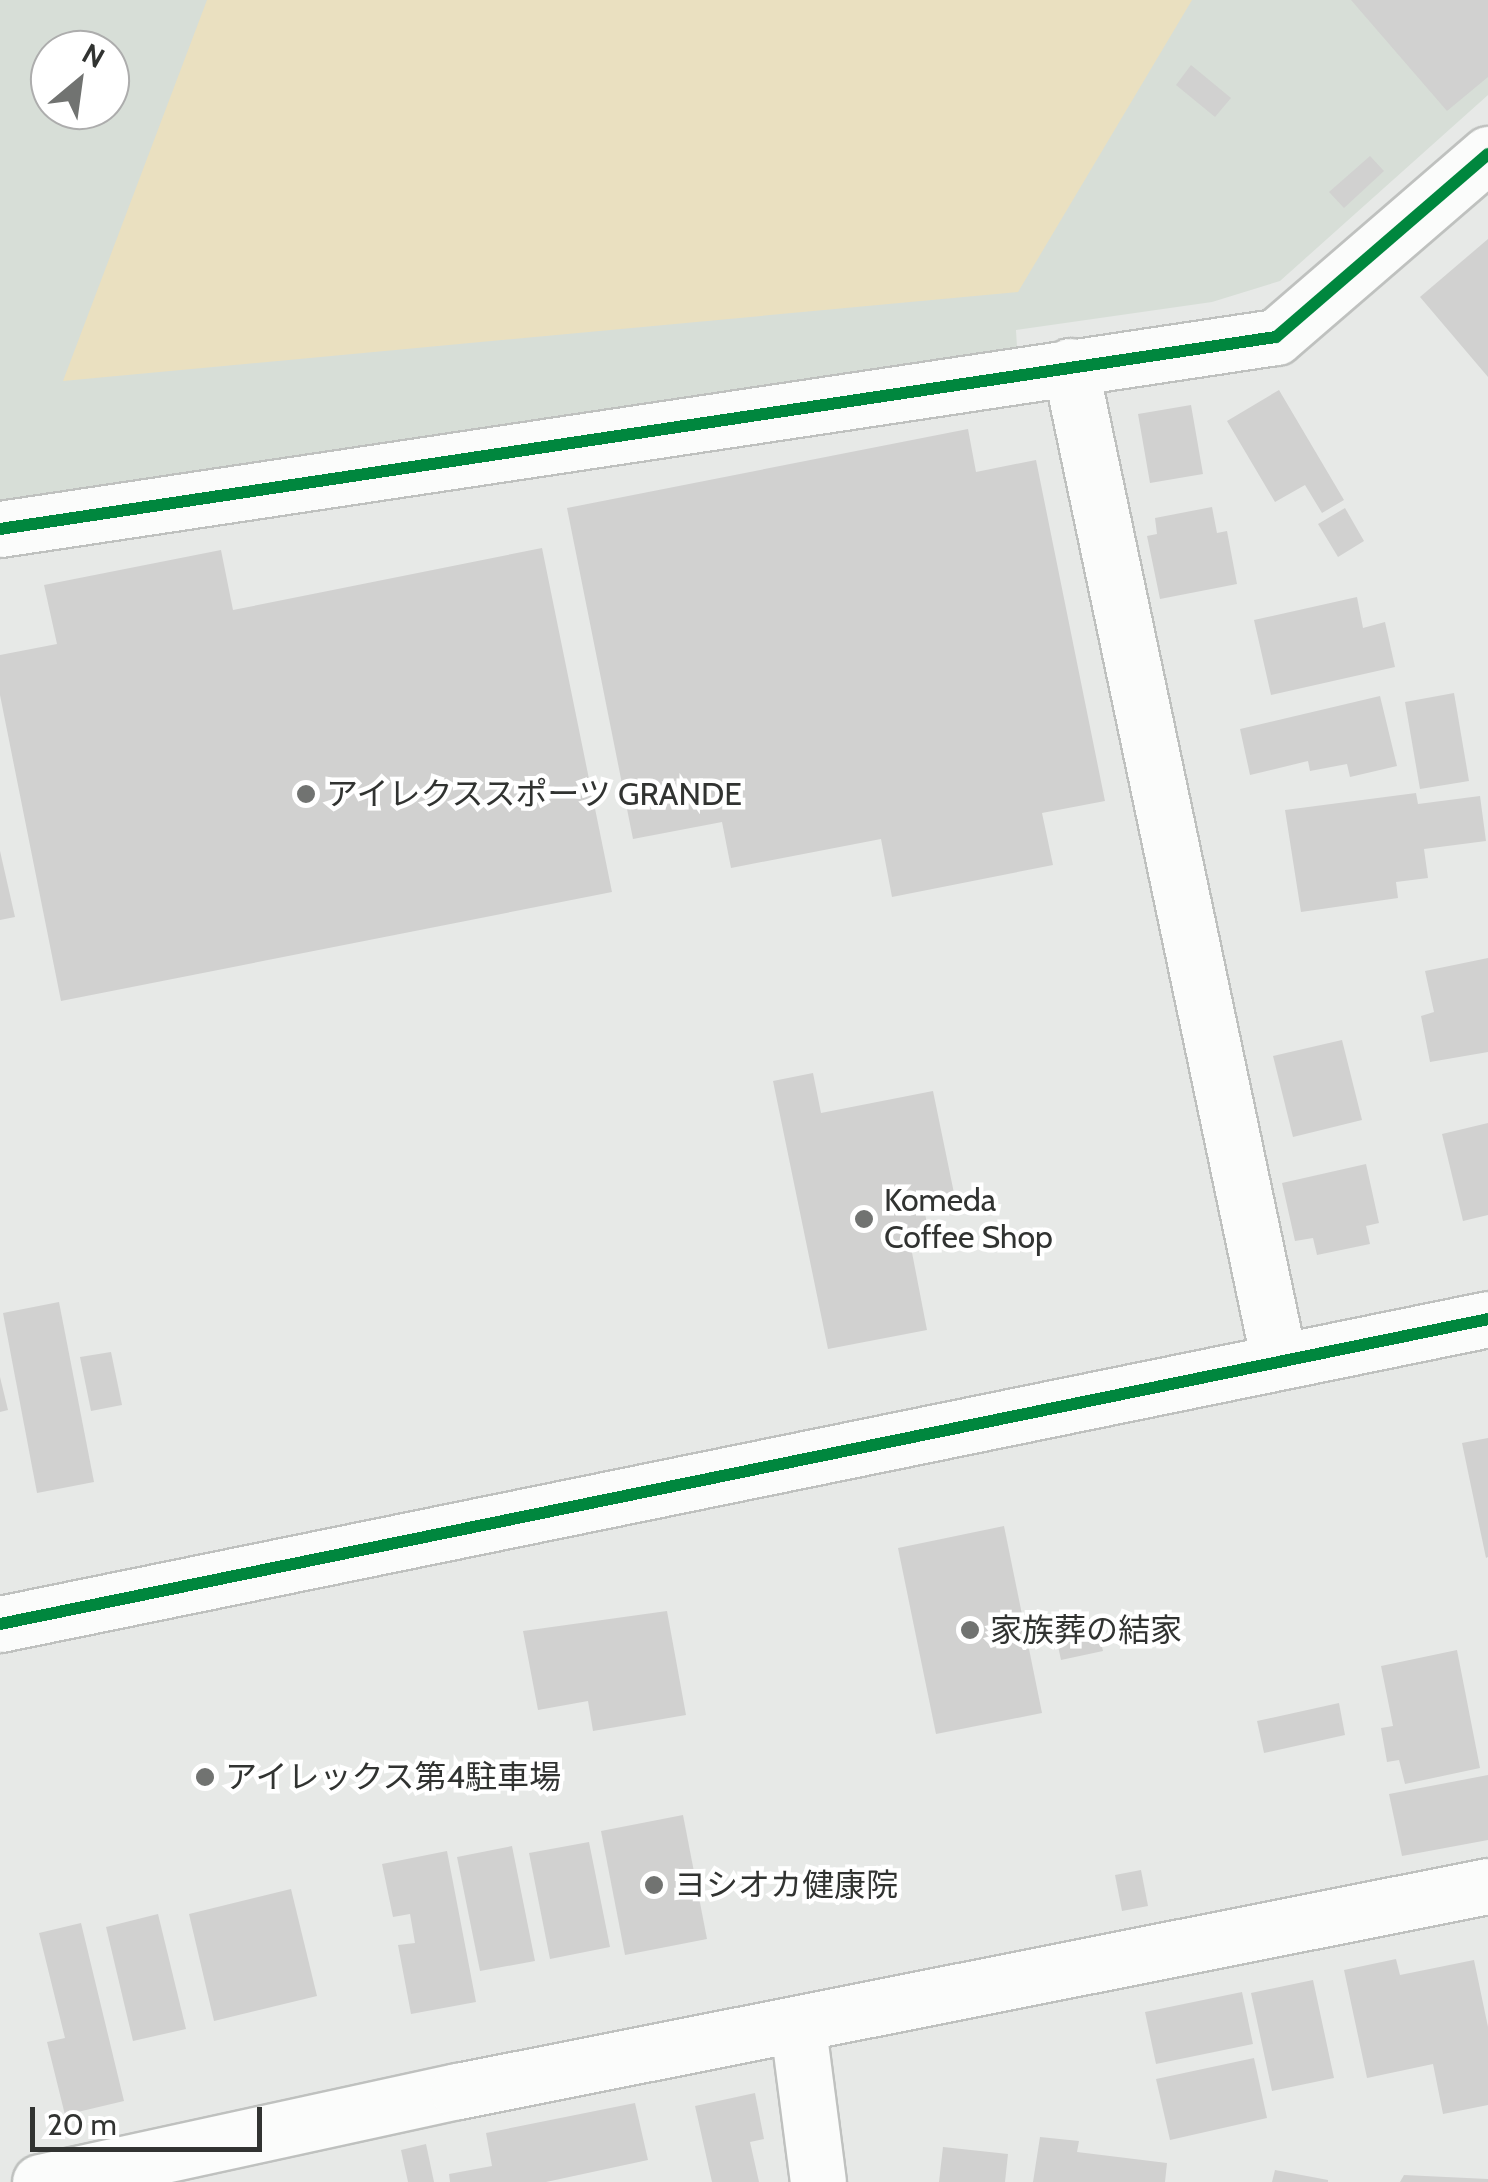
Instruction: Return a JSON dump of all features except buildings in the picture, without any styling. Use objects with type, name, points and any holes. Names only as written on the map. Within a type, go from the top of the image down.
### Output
[{"type":"street","points":[[0,529],[1276,337],[1488,154]]},
{"type":"street","points":[[1070,366],[1280,1361]]},
{"type":"street","points":[[0,1624],[1488,1320]]},
{"type":"street","points":[[40,2182],[458,2091],[798,2028],[1488,1886]]},
{"type":"street","points":[[798,2028],[818,2182]]},
{"type":"shaded area","points":[[0,0],[1488,0],[1488,95],[1280,281],[1212,302],[1016,330],[1017,347],[0,500]]},
{"type":"shaded area","points":[[207,0],[1192,0],[1018,292],[63,381]]},
{"type":"cycle path","points":[[0,529],[1276,337],[1488,154]]},
{"type":"cycle path","points":[[0,1624],[1488,1319]]},
{"type":"place","name":"アイレクススポーツ GRANDE","points":[[306,794]]},
{"type":"place","name":"Komeda Coffee Shop","points":[[864,1219]]},
{"type":"place","name":"家族葬の結家","points":[[970,1630]]},
{"type":"place","name":"アイレックス第4駐車場","points":[[205,1777]]},
{"type":"place","name":"ヨシオカ健康院","points":[[654,1885]]}]
